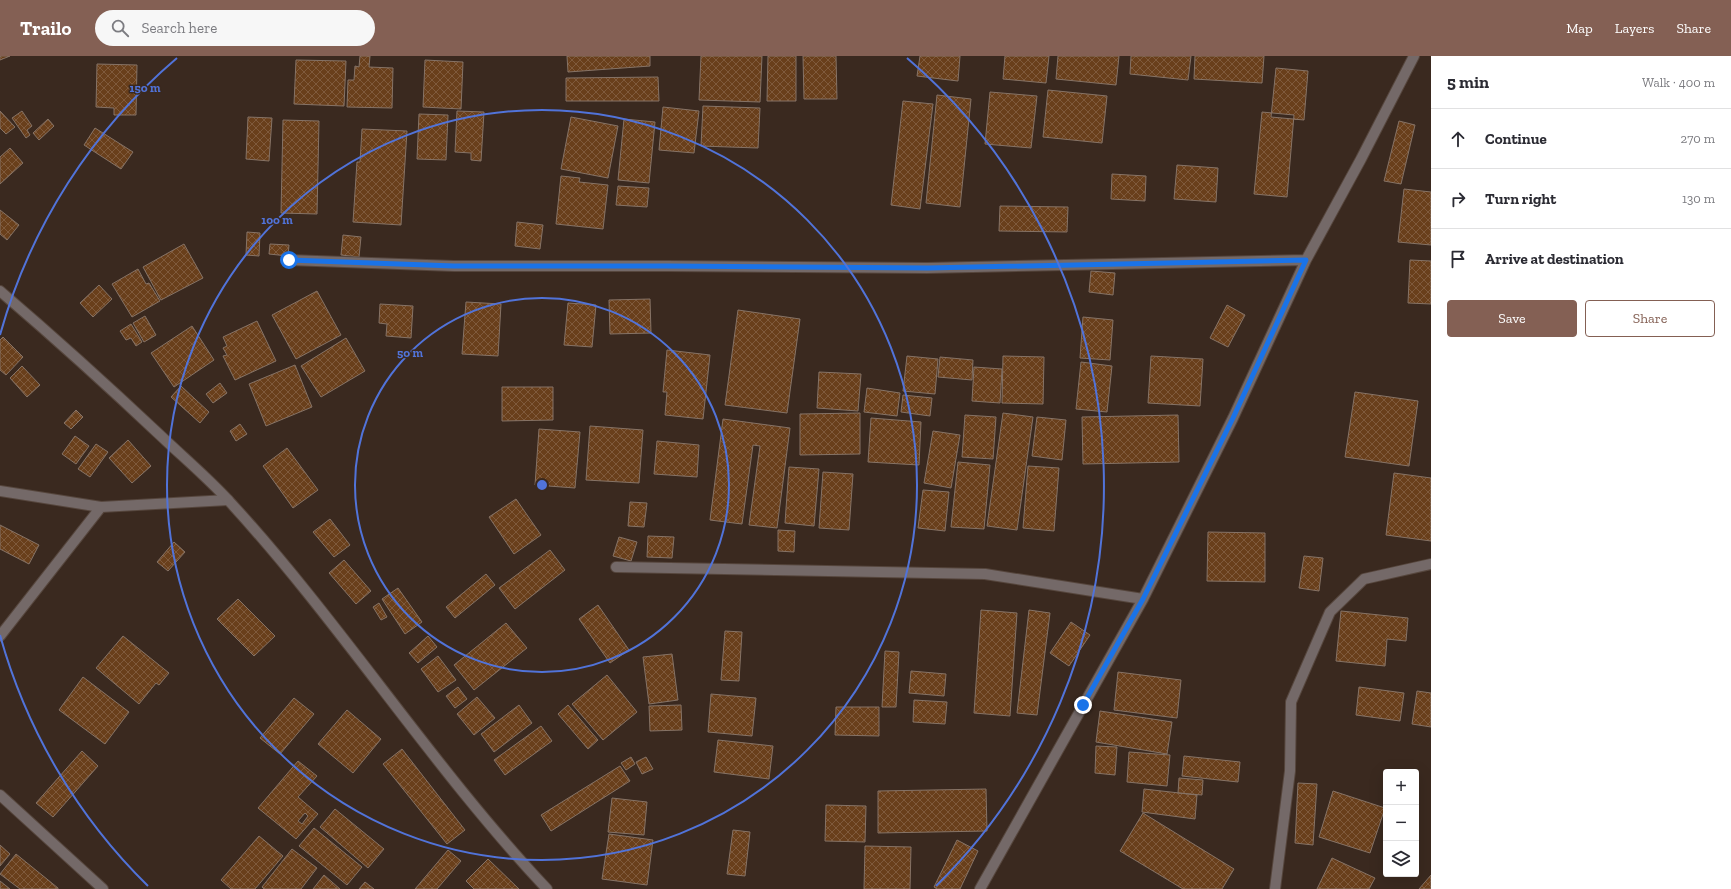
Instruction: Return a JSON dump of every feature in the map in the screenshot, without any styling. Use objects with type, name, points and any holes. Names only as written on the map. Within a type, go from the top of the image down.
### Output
[{"type":"street","points":[[980,889],[1143,599],[1233,418],[1306,260],[1361,159],[1414,56]]},
{"type":"street","points":[[289,260],[454,266],[928,268],[1306,260]]},
{"type":"street","points":[[0,291],[78,358],[228,500],[329,618],[436,759],[526,867],[547,889]]},
{"type":"street","points":[[0,491],[101,507],[228,500]]},
{"type":"street","points":[[0,636],[101,507]]},
{"type":"street","points":[[1274,889],[1290,771],[1291,702],[1330,612],[1364,579],[1431,564]]},
{"type":"street","points":[[616,567],[985,574],[1143,599]]},
{"type":"street","points":[[0,795],[103,889]]},
{"type":"building","points":[[0,56],[10,56],[0,60]]},
{"type":"building","points":[[360,56],[370,56],[369,67],[393,68],[392,108],[347,107],[348,80],[354,80],[355,66],[359,67]]},
{"type":"building","points":[[567,56],[650,56],[650,66],[568,72]]},
{"type":"building","points":[[701,56],[762,56],[760,102],[699,100]]},
{"type":"building","points":[[768,56],[796,56],[796,101],[767,101]]},
{"type":"building","points":[[803,56],[836,56],[837,99],[804,99]]},
{"type":"building","points":[[920,56],[960,56],[958,81],[917,76]]},
{"type":"building","points":[[1005,56],[1049,56],[1046,83],[1003,79]]},
{"type":"building","points":[[1058,56],[1119,56],[1116,85],[1056,79]]},
{"type":"building","points":[[1131,56],[1191,56],[1188,80],[1130,74]]},
{"type":"building","points":[[1195,56],[1264,56],[1262,83],[1194,79]]},
{"type":"building","points":[[296,60],[346,61],[344,106],[294,104]]},
{"type":"building","points":[[425,60],[463,62],[461,109],[423,107]]},
{"type":"building","points":[[97,64],[137,65],[136,115],[114,115],[114,108],[96,107]]},
{"type":"building","points":[[1276,68],[1308,71],[1304,120],[1271,117]]},
{"type":"building","points":[[658,77],[659,101],[566,101],[566,78]]},
{"type":"building","points":[[1048,90],[1107,96],[1102,143],[1043,137]]},
{"type":"building","points":[[990,92],[1037,96],[1031,148],[985,144]]},
{"type":"building","points":[[937,95],[971,99],[960,207],[926,203]]},
{"type":"building","points":[[903,101],[933,104],[920,209],[891,205]]},
{"type":"building","points":[[703,106],[760,108],[758,148],[701,146]]},
{"type":"building","points":[[663,107],[699,111],[694,153],[659,150]]},
{"type":"building","points":[[0,111],[15,127],[6,134],[0,128]]},
{"type":"building","points":[[22,111],[32,126],[27,130],[30,135],[26,138],[12,118]]},
{"type":"building","points":[[457,111],[484,112],[481,161],[471,160],[471,153],[455,152]]},
{"type":"building","points":[[1262,112],[1294,115],[1287,197],[1254,194]]},
{"type":"building","points":[[419,114],[448,115],[446,160],[417,159]]},
{"type":"building","points":[[248,117],[272,118],[269,161],[246,159]]},
{"type":"building","points":[[571,117],[618,126],[608,178],[561,169]]},
{"type":"building","points":[[48,119],[54,126],[39,140],[33,133]]},
{"type":"building","points":[[624,119],[655,122],[649,183],[618,180]]},
{"type":"building","points":[[283,120],[319,121],[317,214],[281,213]]},
{"type":"building","points":[[1399,121],[1415,125],[1401,184],[1384,181]]},
{"type":"building","points":[[95,128],[133,152],[121,169],[84,145]]},
{"type":"building","points":[[362,129],[407,131],[401,225],[353,222],[357,162],[360,162]]},
{"type":"building","points":[[10,148],[23,163],[0,184],[0,157]]},
{"type":"building","points":[[1177,165],[1218,168],[1216,202],[1174,199]]},
{"type":"building","points":[[1112,174],[1146,176],[1145,201],[1111,199]]},
{"type":"building","points":[[561,176],[580,178],[579,182],[608,185],[603,229],[556,224]]},
{"type":"building","points":[[618,186],[649,188],[647,207],[616,205]]},
{"type":"building","points":[[1404,189],[1431,192],[1431,245],[1398,242]]},
{"type":"building","points":[[1000,206],[1068,207],[1067,232],[999,231]]},
{"type":"building","points":[[0,210],[19,225],[7,240],[0,234]]},
{"type":"building","points":[[517,222],[543,225],[540,249],[515,246]]},
{"type":"building","points":[[247,232],[260,233],[259,256],[246,255]]},
{"type":"building","points":[[343,235],[361,237],[359,257],[341,255]]},
{"type":"building","points":[[184,244],[203,278],[161,300],[143,267]]},
{"type":"building","points":[[270,244],[289,245],[288,256],[269,254]]},
{"type":"building","points":[[1410,260],[1431,261],[1431,304],[1408,303]]},
{"type":"building","points":[[138,269],[146,284],[149,283],[160,301],[132,317],[112,284]]},
{"type":"building","points":[[1091,271],[1115,273],[1113,295],[1089,292]]},
{"type":"building","points":[[99,285],[112,299],[93,317],[80,303]]},
{"type":"building","points":[[317,291],[341,335],[296,359],[272,315]]},
{"type":"building","points":[[650,299],[651,333],[610,334],[609,300]]},
{"type":"building","points":[[466,302],[501,304],[498,356],[462,354]]},
{"type":"building","points":[[568,303],[596,305],[592,347],[564,345]]},
{"type":"building","points":[[380,304],[413,306],[411,338],[386,336],[387,324],[379,323]]},
{"type":"building","points":[[1227,305],[1245,315],[1228,347],[1210,338]]},
{"type":"building","points":[[738,310],[800,319],[787,413],[725,405]]},
{"type":"building","points":[[145,316],[156,335],[144,342],[133,323]]},
{"type":"building","points":[[1083,317],[1113,320],[1110,360],[1080,358]]},
{"type":"building","points":[[257,321],[276,361],[235,380],[223,356],[227,355],[223,348],[227,346],[223,337]]},
{"type":"building","points":[[131,324],[142,342],[136,346],[131,338],[126,340],[120,331]]},
{"type":"building","points":[[192,326],[214,360],[174,387],[151,353]]},
{"type":"building","points":[[3,337],[23,357],[6,375],[0,370],[0,340]]},
{"type":"building","points":[[346,338],[365,371],[321,397],[301,366]]},
{"type":"building","points":[[667,350],[710,355],[703,419],[665,415],[667,392],[663,392]]},
{"type":"building","points":[[907,356],[938,359],[935,394],[903,391]]},
{"type":"building","points":[[1003,356],[1044,357],[1043,404],[1002,403]]},
{"type":"building","points":[[1151,356],[1203,359],[1200,406],[1148,403]]},
{"type":"building","points":[[940,357],[973,360],[972,380],[938,377]]},
{"type":"building","points":[[1081,362],[1112,366],[1107,412],[1076,409]]},
{"type":"building","points":[[295,365],[312,407],[266,426],[249,384]]},
{"type":"building","points":[[22,366],[40,385],[27,397],[10,378]]},
{"type":"building","points":[[974,367],[1002,369],[1000,403],[972,401]]},
{"type":"building","points":[[819,372],[861,374],[858,411],[817,408]]},
{"type":"building","points":[[220,383],[227,393],[213,403],[206,394]]},
{"type":"building","points":[[181,386],[209,412],[200,423],[171,397]]},
{"type":"building","points":[[502,387],[553,387],[553,420],[502,421]]},
{"type":"building","points":[[867,388],[900,393],[897,416],[864,412]]},
{"type":"building","points":[[1355,392],[1418,401],[1409,466],[1345,457]]},
{"type":"building","points":[[903,395],[932,398],[930,416],[901,412]]},
{"type":"building","points":[[76,410],[83,417],[71,429],[64,423]]},
{"type":"building","points":[[860,413],[860,454],[800,455],[800,414]]},
{"type":"building","points":[[1003,413],[1033,417],[1017,530],[987,526]]},
{"type":"building","points":[[965,415],[996,417],[993,459],[962,457]]},
{"type":"building","points":[[1178,415],[1179,462],[1083,464],[1082,417]]},
{"type":"building","points":[[1037,417],[1066,420],[1062,460],[1032,456]]},
{"type":"building","points":[[871,418],[921,422],[919,465],[868,462]]},
{"type":"building","points":[[723,419],[790,428],[777,528],[749,525],[760,446],[753,445],[742,524],[710,520]]},
{"type":"building","points":[[240,424],[247,434],[236,441],[230,431]]},
{"type":"building","points":[[590,426],[643,430],[639,483],[586,480]]},
{"type":"building","points":[[539,429],[580,432],[575,488],[535,485]]},
{"type":"building","points":[[933,431],[960,435],[951,488],[924,483]]},
{"type":"building","points":[[75,436],[89,446],[76,464],[62,454]]},
{"type":"building","points":[[128,440],[151,466],[132,483],[109,458]]},
{"type":"building","points":[[657,441],[699,445],[697,477],[654,474]]},
{"type":"building","points":[[96,444],[108,452],[90,477],[78,469]]},
{"type":"building","points":[[287,448],[318,490],[293,508],[263,466]]},
{"type":"building","points":[[958,462],[990,465],[984,529],[951,527]]},
{"type":"building","points":[[1028,466],[1059,468],[1054,531],[1023,528]]},
{"type":"building","points":[[789,467],[819,469],[814,526],[785,523]]},
{"type":"building","points":[[823,472],[853,474],[849,530],[819,528]]},
{"type":"building","points":[[1394,473],[1431,478],[1431,541],[1386,535]]},
{"type":"building","points":[[923,490],[949,492],[945,531],[918,528]]},
{"type":"building","points":[[516,499],[541,535],[514,554],[489,517]]},
{"type":"building","points":[[630,502],[647,503],[644,527],[628,526]]},
{"type":"building","points":[[330,519],[350,545],[334,557],[313,532]]},
{"type":"building","points":[[0,525],[39,545],[29,564],[0,549]]},
{"type":"building","points":[[778,530],[795,531],[794,552],[778,551]]},
{"type":"building","points":[[1208,532],[1265,533],[1265,582],[1207,581]]},
{"type":"building","points":[[648,536],[674,537],[672,558],[647,557]]},
{"type":"building","points":[[619,537],[637,542],[631,561],[613,556]]},
{"type":"building","points":[[174,542],[185,552],[168,571],[157,562]]},
{"type":"building","points":[[550,550],[565,570],[515,609],[499,588]]},
{"type":"building","points":[[1304,556],[1323,558],[1319,591],[1299,588]]},
{"type":"building","points":[[344,560],[371,591],[356,604],[329,573]]},
{"type":"building","points":[[486,574],[495,585],[455,618],[446,607]]},
{"type":"building","points":[[398,588],[422,622],[405,634],[382,599]]},
{"type":"building","points":[[238,599],[275,636],[254,656],[217,619]]},
{"type":"building","points":[[379,603],[387,617],[381,620],[373,607]]},
{"type":"building","points":[[598,605],[629,650],[610,663],[579,619]]},
{"type":"building","points":[[981,610],[1017,613],[1010,716],[974,713]]},
{"type":"building","points":[[1029,610],[1050,613],[1037,715],[1017,713]]},
{"type":"building","points":[[1341,611],[1408,618],[1406,641],[1387,639],[1385,666],[1336,661]]},
{"type":"building","points":[[1071,622],[1090,635],[1069,666],[1050,653]]},
{"type":"building","points":[[506,623],[527,648],[474,690],[454,665]]},
{"type":"building","points":[[725,631],[742,632],[739,681],[721,680]]},
{"type":"building","points":[[123,636],[169,673],[159,685],[156,683],[139,704],[96,668]]},
{"type":"building","points":[[428,636],[437,647],[418,663],[409,653]]},
{"type":"building","points":[[885,651],[899,652],[896,707],[882,707]]},
{"type":"building","points":[[672,654],[678,700],[649,704],[643,657]]},
{"type":"building","points":[[438,656],[456,680],[438,692],[421,669]]},
{"type":"building","points":[[911,671],[946,674],[944,696],[909,693]]},
{"type":"building","points":[[1118,672],[1181,680],[1177,718],[1114,710]]},
{"type":"building","points":[[607,675],[637,712],[603,740],[572,704]]},
{"type":"building","points":[[83,677],[129,712],[105,744],[59,710]]},
{"type":"building","points":[[458,687],[467,699],[455,708],[446,696]]},
{"type":"building","points":[[1359,687],[1404,693],[1400,721],[1356,715]]},
{"type":"building","points":[[1417,691],[1431,693],[1431,727],[1412,724]]},
{"type":"building","points":[[711,694],[756,698],[752,736],[708,732]]},
{"type":"building","points":[[477,697],[495,718],[474,735],[457,714]]},
{"type":"building","points":[[294,698],[314,714],[280,754],[260,738]]},
{"type":"building","points":[[914,700],[947,702],[945,724],[913,722]]},
{"type":"building","points":[[519,705],[532,723],[494,752],[481,734]]},
{"type":"building","points":[[568,705],[598,740],[588,749],[558,714]]},
{"type":"building","points":[[681,705],[682,730],[650,731],[649,706]]},
{"type":"building","points":[[836,707],[879,707],[879,736],[835,735]]},
{"type":"building","points":[[347,710],[381,739],[353,773],[318,744]]},
{"type":"building","points":[[1100,711],[1172,722],[1167,754],[1096,742]]},
{"type":"building","points":[[541,726],[552,741],[505,775],[494,760]]},
{"type":"building","points":[[718,740],[773,746],[769,779],[714,772]]},
{"type":"building","points":[[1096,746],[1117,747],[1115,775],[1095,773]]},
{"type":"building","points":[[402,749],[465,830],[447,844],[383,764]]},
{"type":"building","points":[[82,751],[98,766],[53,817],[36,803]]},
{"type":"building","points":[[1129,752],[1170,755],[1167,786],[1127,782]]},
{"type":"building","points":[[1184,756],[1240,762],[1238,782],[1182,776]]},
{"type":"building","points":[[631,757],[635,764],[626,770],[621,763]]},
{"type":"building","points":[[646,757],[653,769],[642,774],[636,762]]},
{"type":"building","points":[[298,761],[317,776],[298,797],[318,814],[296,839],[258,808]],"holes":[[[305,813],[308,816],[302,824],[298,821]]]},
{"type":"building","points":[[620,766],[630,781],[551,831],[541,815]]},
{"type":"building","points":[[1179,778],[1203,780],[1202,795],[1178,793]]},
{"type":"building","points":[[1298,783],[1317,784],[1313,845],[1295,843]]},
{"type":"building","points":[[986,789],[987,831],[878,833],[878,791]]},
{"type":"building","points":[[1144,789],[1197,795],[1195,819],[1142,812]]},
{"type":"building","points":[[1333,791],[1383,807],[1383,814],[1370,853],[1319,837]]},
{"type":"building","points":[[612,798],[647,802],[644,835],[608,832]]},
{"type":"building","points":[[826,805],[866,806],[865,842],[825,841]]},
{"type":"building","points":[[335,809],[384,849],[368,868],[320,827]]},
{"type":"building","points":[[1143,813],[1234,869],[1222,889],[1183,889],[1120,851]]},
{"type":"building","points":[[314,828],[362,867],[347,885],[299,846]]},
{"type":"building","points":[[733,830],[750,832],[745,876],[727,874]]},
{"type":"building","points":[[609,834],[653,840],[647,885],[602,879]]},
{"type":"building","points":[[259,836],[283,856],[255,889],[231,889],[221,880]]},
{"type":"building","points":[[957,840],[978,851],[960,889],[937,889],[934,887]]},
{"type":"building","points":[[0,845],[10,854],[0,866]]},
{"type":"building","points":[[865,846],[911,847],[910,889],[864,889]]},
{"type":"building","points":[[292,849],[317,868],[301,889],[264,889],[262,887]]},
{"type":"building","points":[[448,850],[461,861],[437,889],[415,889]]},
{"type":"building","points":[[16,854],[58,889],[20,889],[0,874]]},
{"type":"building","points":[[1332,858],[1375,878],[1369,889],[1317,889]]},
{"type":"building","points":[[488,859],[519,889],[474,889],[466,881]]},
{"type":"building","points":[[324,875],[340,889],[313,889]]},
{"type":"building","points":[[1431,875],[1431,889],[1419,889]]},
{"type":"building","points":[[0,881],[10,889],[0,889]]},
{"type":"building","points":[[365,882],[374,889],[359,889]]},
{"type":"route","points":[[289,260],[454,266],[928,268],[1306,260],[1233,418],[1143,599],[1083,705]]}]
